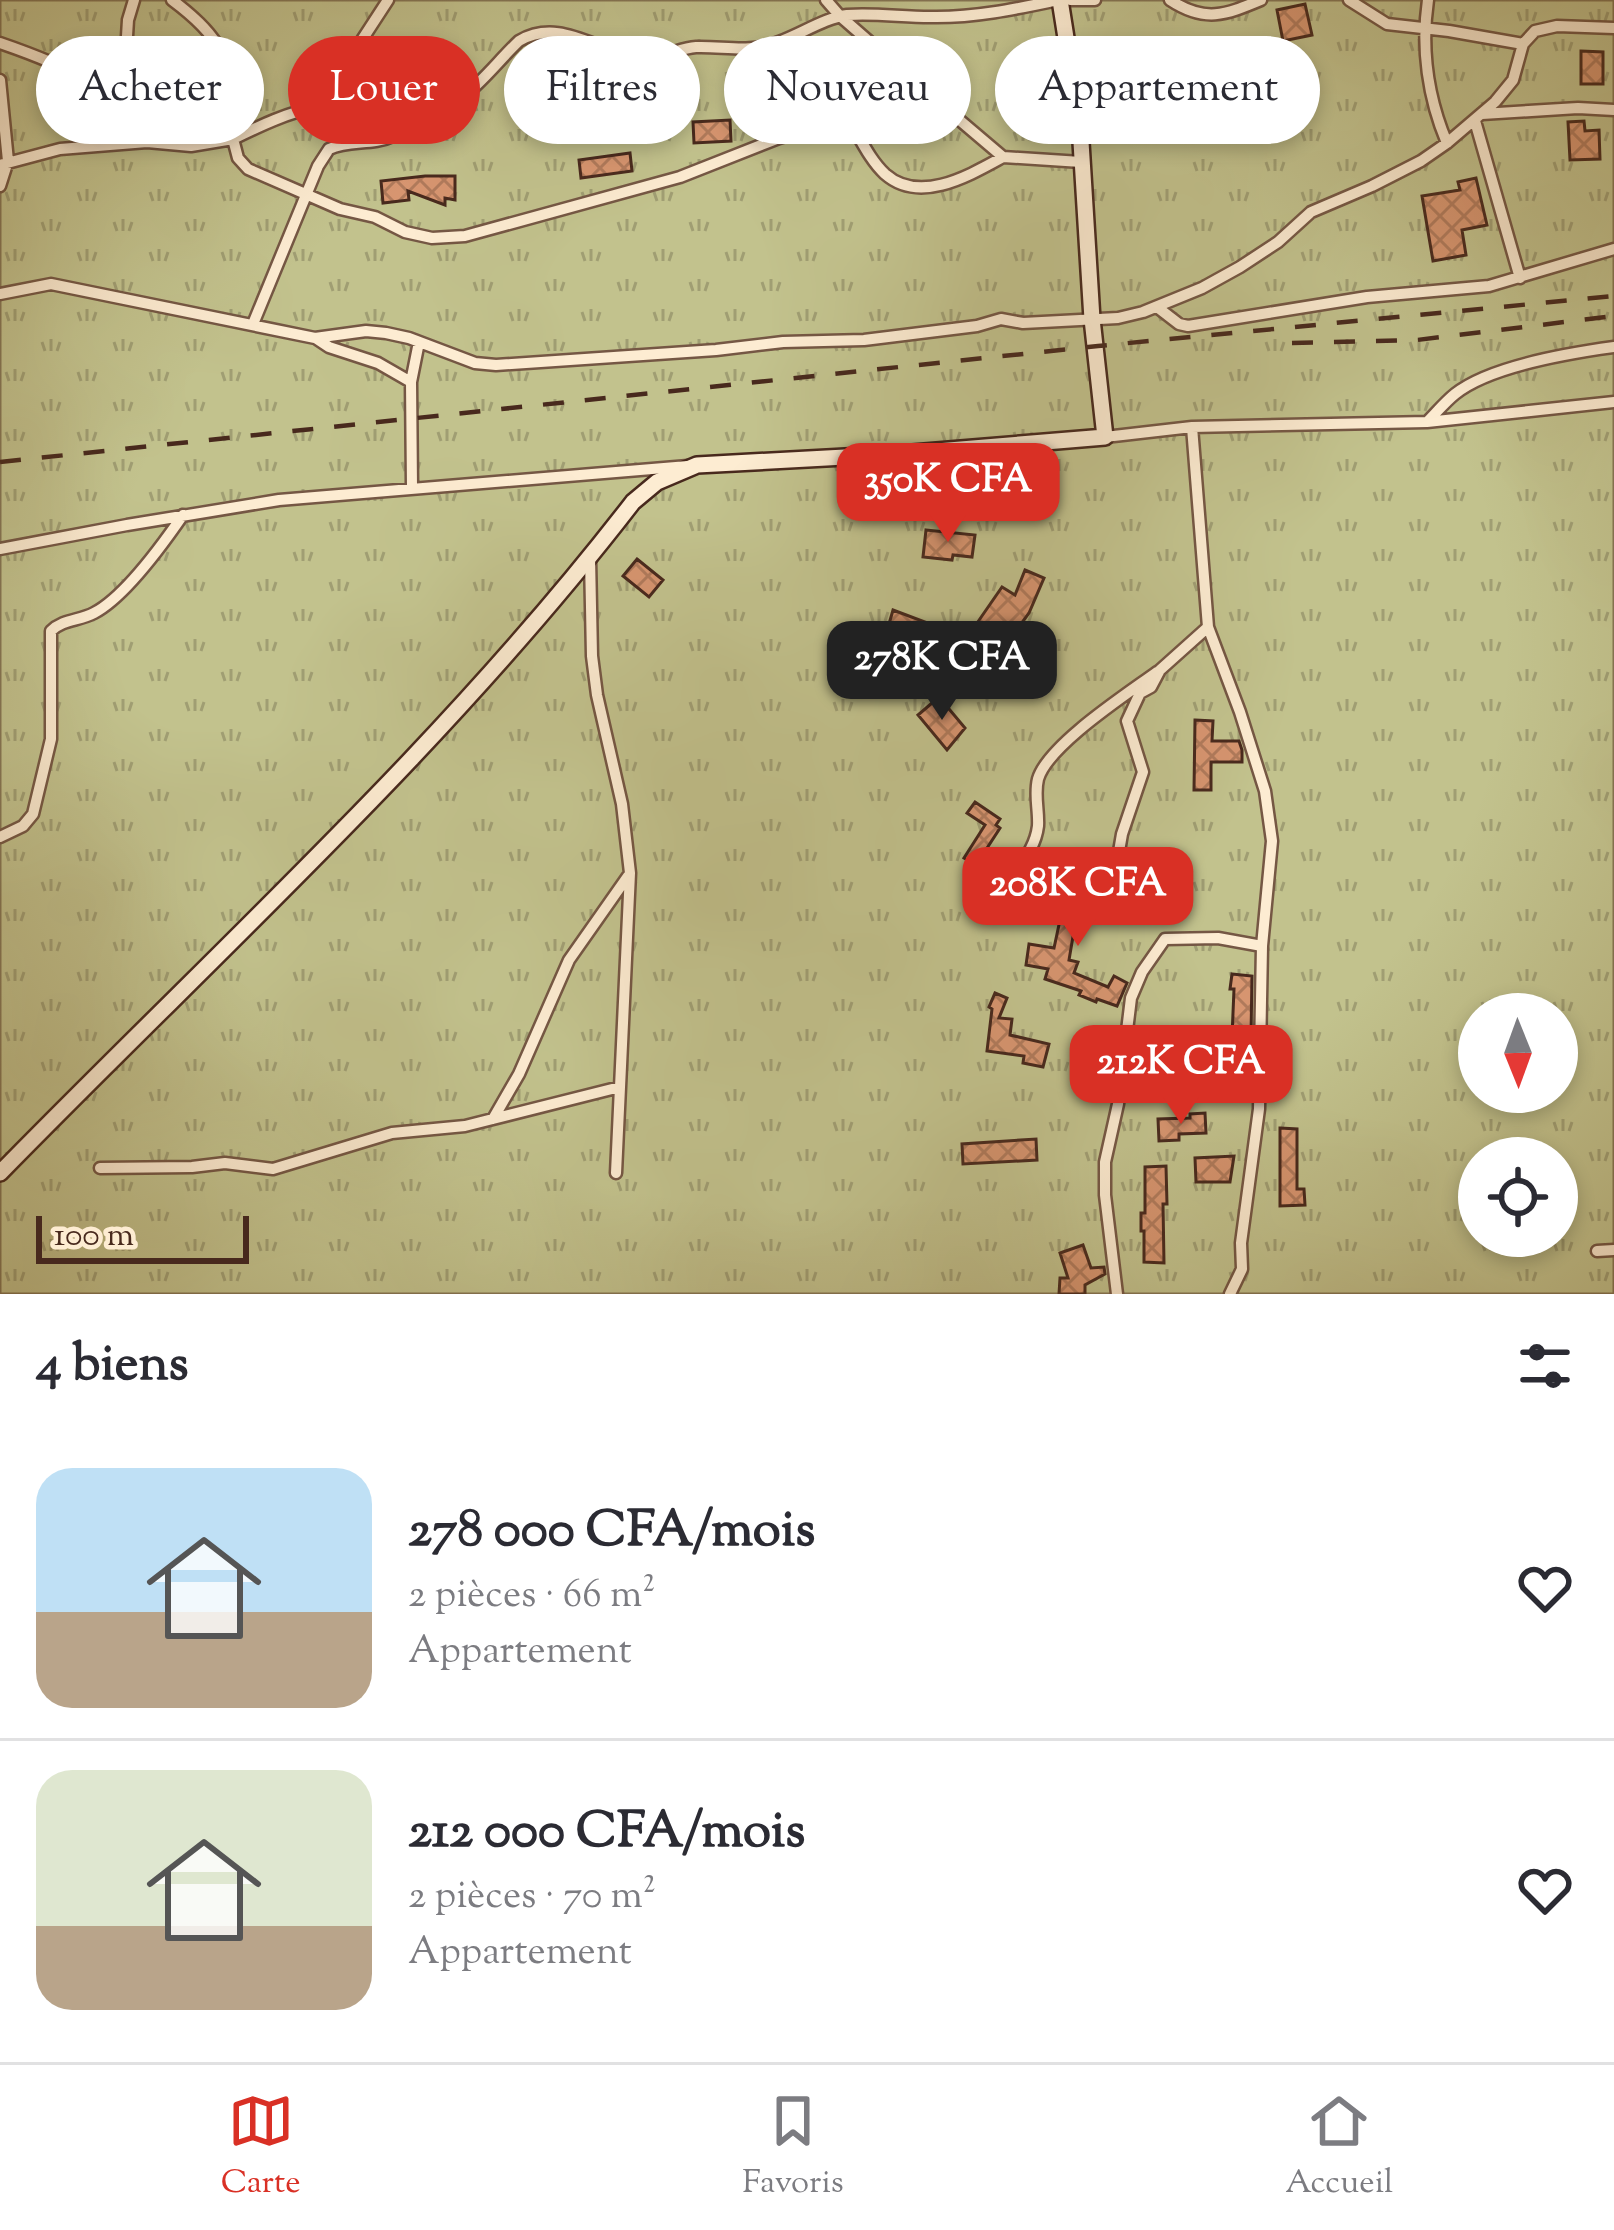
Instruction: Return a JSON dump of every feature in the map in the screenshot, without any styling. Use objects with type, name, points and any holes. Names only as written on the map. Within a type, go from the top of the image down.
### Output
[{"type":"street","points":[[127,36],[134,0]]},
{"type":"street","points":[[172,0],[213,36]]},
{"type":"street","points":[[365,36],[388,0]]},
{"type":"street","points":[[826,0],[863,36]]},
{"type":"street","points":[[480,79],[519,41],[536,33],[558,32],[648,58],[698,47],[735,50],[770,45],[840,16],[966,15],[1059,0],[1077,104],[1105,437]]},
{"type":"street","points":[[1070,0],[1096,0]]},
{"type":"street","points":[[1170,0],[1208,15],[1232,12],[1261,0]]},
{"type":"street","points":[[1349,0],[1378,21],[1523,44]]},
{"type":"street","points":[[1428,0],[1425,30],[1430,90],[1447,142]]},
{"type":"street","points":[[315,338],[366,331],[496,365],[864,340],[1000,319],[1023,323],[1118,318],[1157,308],[1240,267],[1311,212],[1421,161],[1478,118],[1513,80],[1528,36],[1544,27],[1614,28]]},
{"type":"street","points":[[0,43],[36,56]]},
{"type":"street","points":[[0,85],[4,164],[0,186]]},
{"type":"street","points":[[1478,118],[1579,108],[1614,110]]},
{"type":"street","points":[[1478,118],[1520,278]]},
{"type":"street","points":[[971,131],[1004,157],[1081,162]]},
{"type":"street","points":[[4,164],[61,149],[117,144]]},
{"type":"street","points":[[173,144],[204,144]]},
{"type":"street","points":[[234,144],[248,169],[340,209],[432,238],[450,238],[662,183],[764,144]]},
{"type":"street","points":[[253,324],[329,149],[347,144]]},
{"type":"street","points":[[865,144],[886,176],[905,187],[951,182],[1004,157]]},
{"type":"street","points":[[1157,308],[1188,326],[1367,297],[1489,286],[1614,249]]},
{"type":"street","points":[[0,294],[51,284],[253,324],[315,338],[411,382]]},
{"type":"street","points":[[412,487],[411,382],[418,342]]},
{"type":"street","points":[[1427,422],[1457,392],[1486,377],[1566,354],[1614,347]]},
{"type":"street","points":[[0,549],[279,500],[412,487],[900,454],[1192,427],[1427,422],[1614,402]]},
{"type":"street","points":[[1192,427],[1208,627],[1265,791],[1272,862],[1262,946],[1259,1109],[1241,1243],[1242,1269],[1230,1294]]},
{"type":"street","points":[[0,1173],[389,784],[501,664],[646,490],[697,465]]},
{"type":"street","points":[[0,837],[23,826],[33,814],[51,739],[51,631],[99,609],[152,558],[183,515]]},
{"type":"street","points":[[590,558],[592,656],[622,804],[630,873],[616,1173]]},
{"type":"street","points":[[1018,869],[1035,839],[1037,783],[1046,763],[1208,627]]},
{"type":"street","points":[[1117,863],[1143,772],[1127,721],[1140,693],[1151,687],[1160,670]]},
{"type":"street","points":[[494,1119],[569,960],[630,873]]},
{"type":"street","points":[[1117,1294],[1103,1180],[1131,998],[1165,939],[1219,938],[1262,946]]},
{"type":"street","points":[[100,1168],[225,1163],[273,1169],[392,1133],[464,1126],[620,1087]]},
{"type":"street","points":[[1597,1250],[1614,1250]]},
{"type":"green space","points":[[0,0],[1614,0],[1614,1294],[0,1294]]},
{"type":"building","points":[[1305,4],[1312,35],[1282,36],[1277,10]]},
{"type":"building","points":[[1581,51],[1603,52],[1603,84],[1581,84]]},
{"type":"building","points":[[724,120],[724,141],[700,143],[700,122]]},
{"type":"building","points":[[1584,121],[1585,131],[1599,130],[1600,159],[1570,160],[1568,122]]},
{"type":"building","points":[[630,153],[632,171],[581,178],[579,160]]},
{"type":"building","points":[[455,176],[455,200],[445,198],[445,205],[408,191],[409,200],[383,203],[381,181]]},
{"type":"building","points":[[1476,178],[1487,225],[1462,230],[1466,255],[1433,261],[1422,196],[1460,190],[1458,182]]},
{"type":"building","points":[[926,530],[975,535],[972,557],[923,557]]},
{"type":"building","points":[[637,559],[663,580],[649,597],[623,576]]},
{"type":"building","points":[[1025,570],[1044,578],[1029,613],[1005,646],[975,626],[1002,587],[1015,595]]},
{"type":"building","points":[[893,610],[941,628],[927,659],[931,662],[915,684],[882,662],[905,628],[889,624]]},
{"type":"building","points":[[939,697],[965,728],[947,750],[918,715]]},
{"type":"building","points":[[1195,720],[1213,721],[1212,741],[1239,741],[1242,750],[1242,762],[1211,762],[1211,790],[1194,790]]},
{"type":"building","points":[[975,802],[1000,819],[996,825],[1000,828],[976,865],[964,858],[985,825],[967,813]]},
{"type":"building","points":[[1108,890],[1129,896],[1123,919],[1084,908],[1083,914],[1077,913],[1069,960],[1078,962],[1074,973],[1108,987],[1114,976],[1127,983],[1117,1006],[1079,995],[1081,991],[1045,979],[1048,969],[1026,965],[1029,944],[1054,948],[1066,892],[1105,903]]},
{"type":"building","points":[[1232,974],[1252,976],[1251,1036],[1232,1037]]},
{"type":"building","points":[[995,993],[1007,998],[999,1018],[1012,1019],[1010,1035],[1049,1044],[1043,1067],[1023,1063],[1024,1056],[987,1051],[989,1007]]},
{"type":"building","points":[[1205,1113],[1206,1133],[1159,1141],[1158,1119]]},
{"type":"building","points":[[1280,1128],[1297,1129],[1297,1189],[1304,1189],[1305,1205],[1280,1206]]},
{"type":"building","points":[[1036,1139],[1037,1160],[963,1164],[962,1144]]},
{"type":"building","points":[[1234,1156],[1230,1182],[1196,1182],[1195,1158]]},
{"type":"building","points":[[1166,1166],[1164,1263],[1144,1262],[1145,1167]]},
{"type":"building","points":[[1083,1245],[1091,1268],[1104,1267],[1105,1274],[1085,1285],[1085,1294],[1059,1294],[1060,1278],[1068,1278],[1060,1253]]},
{"type":"railway","points":[[0,462],[1614,296]]},
{"type":"railway","points":[[1292,343],[1417,340],[1614,316]]}]
